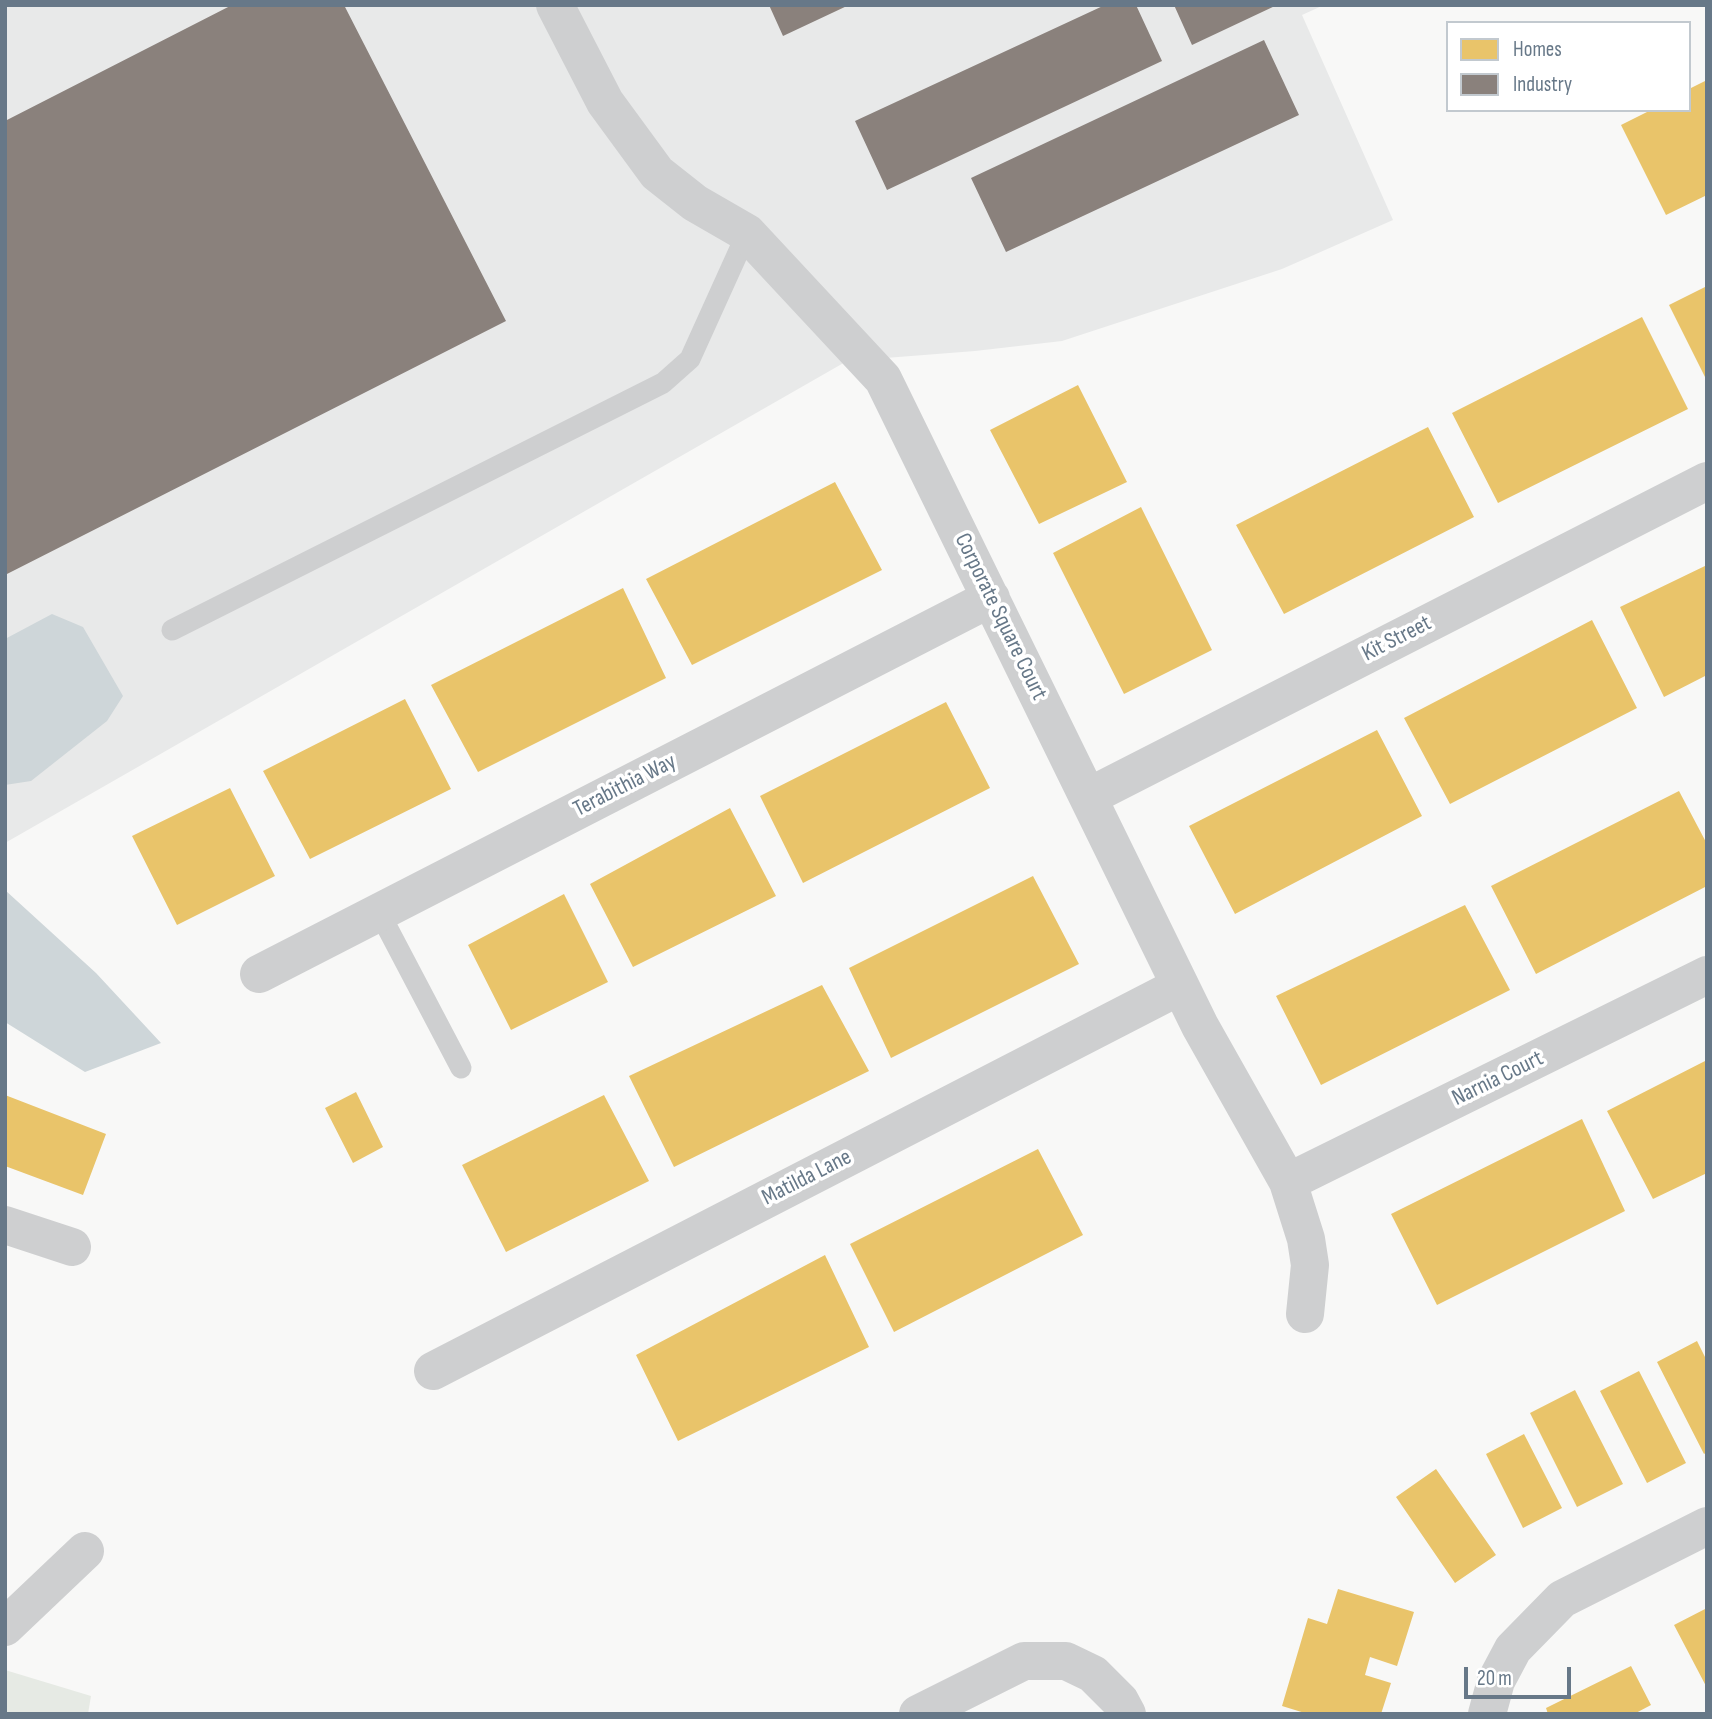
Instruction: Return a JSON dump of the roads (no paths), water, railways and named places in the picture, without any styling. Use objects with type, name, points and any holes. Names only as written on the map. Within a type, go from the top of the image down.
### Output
[{"type":"street","name":"Corporate Square Court","points":[[555,5],[604,102],[657,173],[695,203],[747,233],[883,379],[1200,1026],[1288,1182],[1306,1239],[1310,1265],[1305,1314]]},
{"type":"street","name":"Kit Street","points":[[1088,797],[1707,481]]},
{"type":"street","name":"Terabithia Way","points":[[259,974],[991,598]]},
{"type":"street","name":"Narnia Court","points":[[1288,1182],[1707,975]]},
{"type":"street","name":"Matilda Lane","points":[[433,1371],[1180,986]]},
{"type":"street","points":[[5,1225],[72,1247]]},
{"type":"street","points":[[1491,1697],[1513,1649],[1562,1599],[1707,1526]]},
{"type":"street","points":[[5,1627],[85,1551]]},
{"type":"street","points":[[918,1714],[1024,1661],[1066,1661],[1093,1674],[1119,1701],[1127,1714]]},
{"type":"lane","points":[[172,630],[663,383],[690,359],[747,233]]},
{"type":"lane","points":[[380,912],[461,1068]]}]
